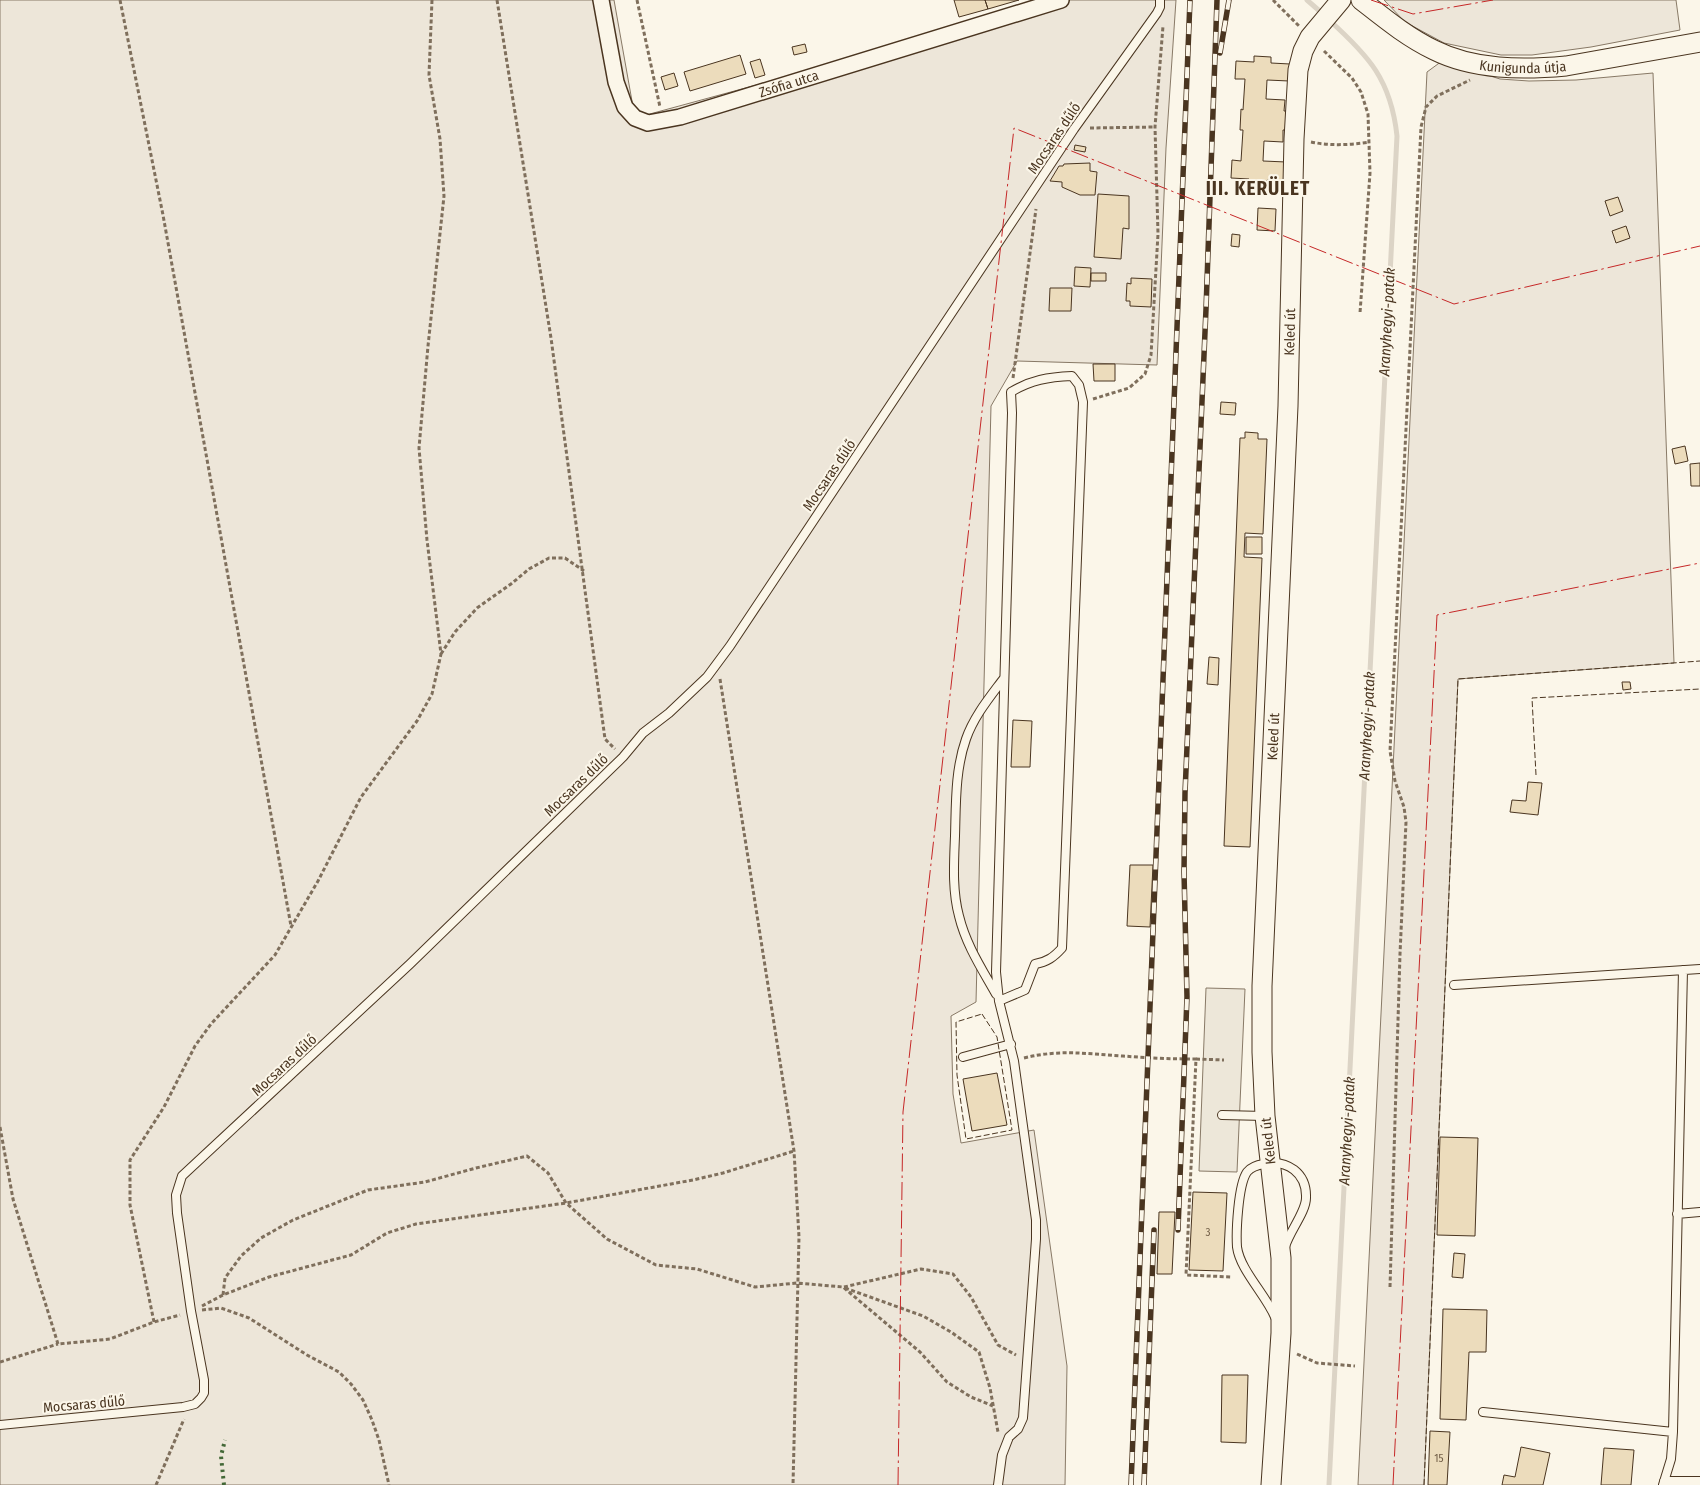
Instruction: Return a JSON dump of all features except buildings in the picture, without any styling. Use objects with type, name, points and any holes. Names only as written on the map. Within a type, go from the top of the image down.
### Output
[{"type":"street","name":"Zsófia utca","points":[[601,0],[616,82],[625,107],[635,118],[648,124],[663,122],[1061,0]]},
{"type":"street","name":"Kunigunda útja","points":[[1361,0],[1400,30],[1433,50],[1467,62],[1492,66],[1566,66],[1700,42]]},
{"type":"street","name":"Keled út","points":[[1271,1485],[1281,1333],[1281,1258],[1265,1116],[1262,1052],[1262,986],[1288,416],[1294,139],[1298,70],[1303,51],[1311,36],[1339,3]]},
{"type":"lane","name":"Mocsaras dűlő","points":[[0,1425],[183,1407],[195,1404],[201,1398],[204,1393],[204,1380],[191,1311],[176,1196],[182,1176],[410,964],[623,756],[644,733],[669,713],[707,677],[736,638],[1074,129],[1157,13],[1161,0]]},
{"type":"lane","points":[[998,1485],[1002,1454],[1009,1437],[1018,1429],[1023,1418],[1036,1239],[1036,1220],[1014,1061],[999,1001],[996,972],[1012,413],[1011,392],[1026,383],[1037,380],[1072,376],[1079,385],[1083,402],[1062,948],[1054,957],[1044,963],[1035,964],[1025,990],[999,1001]]},
{"type":"lane","points":[[999,1001],[975,957],[964,930],[955,893],[954,866],[956,786],[960,759],[975,720],[1004,678]]},
{"type":"lane","points":[[1454,985],[1700,969]]},
{"type":"lane","points":[[1683,970],[1673,1432],[1671,1459],[1663,1483],[1700,1481]]},
{"type":"lane","points":[[963,1057],[1011,1044]]},
{"type":"lane","points":[[1222,1115],[1265,1116]]},
{"type":"lane","points":[[1281,1258],[1287,1239],[1304,1209],[1306,1189],[1302,1179],[1289,1166],[1283,1163],[1270,1162],[1252,1168],[1247,1172],[1242,1183],[1239,1201],[1237,1248],[1243,1264],[1270,1306],[1281,1333]]},
{"type":"lane","points":[[1677,1214],[1700,1212]]},
{"type":"lane","points":[[1483,1412],[1673,1432]]},
{"type":"path","points":[[120,0],[163,215],[291,927]]},
{"type":"path","points":[[154,1322],[130,1205],[130,1160],[164,1107],[195,1046],[211,1024],[275,955],[318,881],[361,796],[425,708],[432,694],[441,654],[427,540],[419,448],[444,196],[440,139],[430,75],[432,0]]},
{"type":"path","points":[[498,0],[551,338],[606,739],[613,746]]},
{"type":"path","points":[[636,0],[663,122]]},
{"type":"path","points":[[1083,402],[1129,388],[1145,374],[1151,355],[1158,234],[1155,127],[1163,14],[1161,0]]},
{"type":"path","points":[[1273,0],[1311,36]]},
{"type":"path","points":[[1324,51],[1352,78],[1361,92],[1368,114],[1370,173],[1360,313]]},
{"type":"path","points":[[1390,1287],[1406,822],[1404,806],[1394,781],[1390,751],[1421,127],[1426,107],[1436,96],[1485,72],[1492,66]]},
{"type":"path","points":[[1074,129],[1155,127]]},
{"type":"path","points":[[1294,139],[1332,145],[1353,145],[1370,142]]},
{"type":"path","points":[[1011,392],[1040,181]]},
{"type":"path","points":[[441,654],[455,632],[477,608],[529,569],[550,558],[565,558],[584,571]]},
{"type":"path","points":[[717,663],[794,1151],[799,1237],[793,1485]]},
{"type":"path","points":[[1014,1061],[1036,1055],[1071,1052],[1224,1060]]},
{"type":"path","points":[[1196,1059],[1186,1275],[1232,1277]]},
{"type":"path","points":[[0,1127],[13,1199],[58,1344]]},
{"type":"path","points":[[0,1362],[58,1344],[110,1339],[154,1322],[191,1311],[223,1295],[269,1277],[351,1255],[387,1233],[416,1224],[566,1203],[716,1175],[794,1151]]},
{"type":"path","points":[[223,1295],[225,1278],[241,1256],[261,1238],[293,1220],[368,1190],[425,1182],[527,1156],[548,1173],[566,1203],[607,1239],[656,1265],[697,1269],[755,1287],[797,1283],[843,1287],[923,1316],[951,1332],[979,1352],[990,1388],[1002,1454]]},
{"type":"path","points":[[843,1287],[921,1268],[953,1274],[971,1297],[998,1345],[1028,1362]]},
{"type":"path","points":[[843,1287],[920,1352],[946,1382],[970,1396],[993,1406]]},
{"type":"path","points":[[191,1311],[220,1308],[249,1318],[306,1355],[339,1372],[363,1400],[372,1420],[379,1440],[389,1485]]},
{"type":"path","points":[[1317,1363],[1355,1366]]},
{"type":"path","points":[[156,1485],[184,1418],[183,1407]]},
{"type":"shaded area","points":[[0,0],[614,0],[635,118],[959,30],[1061,0],[1176,0],[1166,148],[1157,365],[1017,361],[991,406],[976,1002],[951,1016],[953,1094],[961,1143],[1034,1130],[1067,1366],[1065,1485],[0,1485]]},
{"type":"shaded area","points":[[1384,0],[1676,0],[1680,30],[1591,47],[1532,55],[1501,55],[1444,43],[1405,22]]},
{"type":"shaded area","points":[[1442,61],[1500,79],[1529,81],[1576,80],[1653,73],[1674,663],[1458,679],[1424,1485],[1358,1485],[1427,72]]},
{"type":"shaded area","points":[[1206,988],[1245,989],[1237,1172],[1199,1171]]},
{"type":"waterway","name":"Aranyhegyi-patak","points":[[1307,0],[1323,14]]},
{"type":"waterway","name":"Aranyhegyi-patak","points":[[1329,20],[1356,45],[1376,70],[1389,99],[1397,136],[1329,1485]]},
{"type":"railway","points":[[1131,1485],[1190,0]]},
{"type":"railway","points":[[1178,1230],[1187,997],[1184,872],[1185,793],[1217,0]]},
{"type":"railway","points":[[1220,53],[1229,0]]},
{"type":"railway","points":[[1144,1485],[1154,1230]]},
{"type":"hedge","points":[[224,1485],[221,1456],[225,1440]]},
{"type":"fence","points":[[1424,1485],[1458,679],[1700,661]]},
{"type":"fence","points":[[1536,775],[1532,698],[1700,689]]},
{"type":"fence","points":[[982,1014],[997,1037],[1012,1130],[966,1139],[957,1075],[956,1022],[982,1014]]},
{"type":"power","points":[[1371,0],[1413,14],[1493,0]]},
{"type":"power","points":[[898,1485],[903,1112],[1014,128],[1454,304],[1700,246]]},
{"type":"power","points":[[1393,1485],[1437,615],[1700,563]]},
{"type":"district","name":"III. KERÜLET","points":[[1258,188]]}]
